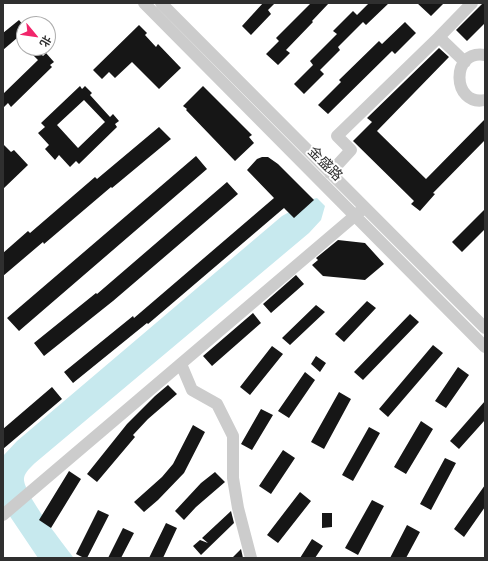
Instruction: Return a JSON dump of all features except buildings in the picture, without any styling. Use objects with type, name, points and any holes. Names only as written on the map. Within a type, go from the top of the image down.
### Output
[{"type":"street","name":"金盛路","points":[[144,3],[360,212],[485,328]]},
{"type":"street","name":"金盛路","points":[[161,3],[330,173],[360,212],[485,347]]},
{"type":"street","points":[[330,173],[351,150],[337,136],[472,3]]},
{"type":"street","points":[[439,37],[465,62]]},
{"type":"street","points":[[485,55],[472,57],[465,62],[460,70],[458,78],[460,87],[465,95],[473,100],[485,100]]},
{"type":"street","points":[[3,515],[360,212]]},
{"type":"street","points":[[181,364],[192,390],[217,404],[233,436],[233,478],[238,508],[251,558]]},
{"type":"water","points":[[317,198],[325,206],[321,220],[309,233],[35,463],[27,472],[24,478],[25,485],[36,506],[74,558],[38,558],[3,506],[3,456],[17,441],[282,216]]}]
